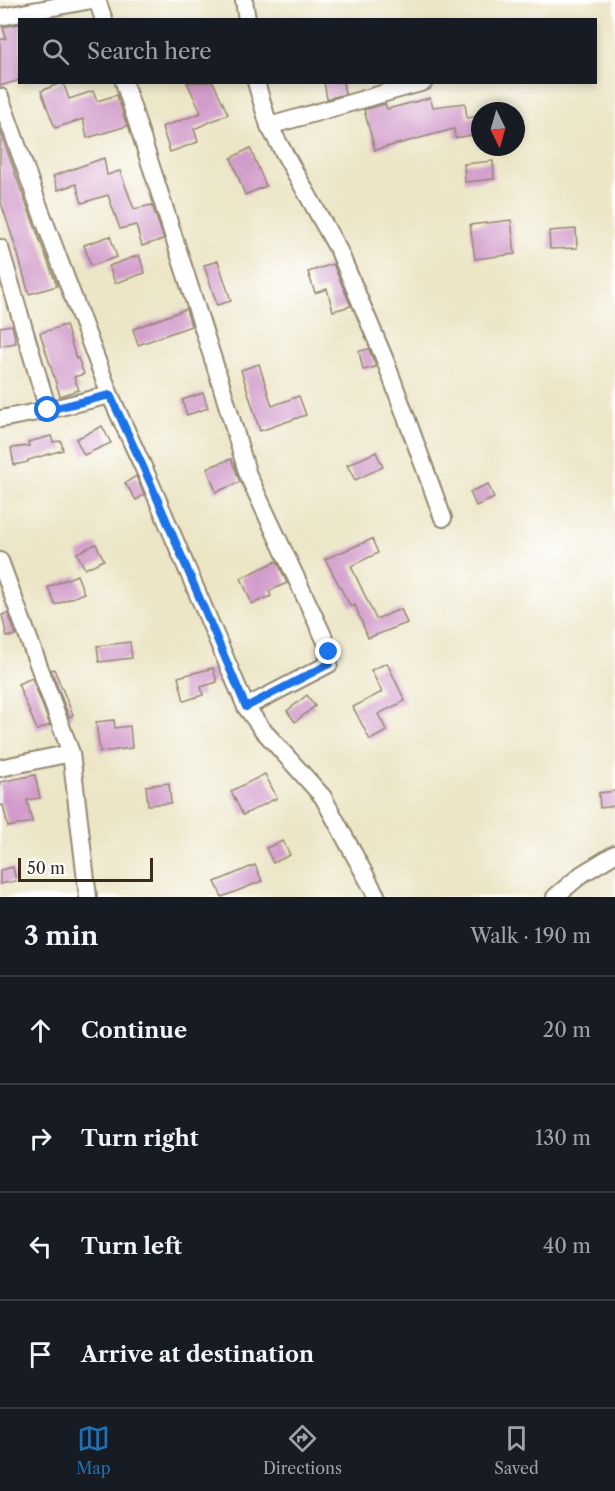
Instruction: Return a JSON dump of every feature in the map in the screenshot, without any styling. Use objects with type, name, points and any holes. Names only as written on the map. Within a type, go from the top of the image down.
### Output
[{"type":"street","points":[[0,17],[92,0]]},
{"type":"street","points":[[97,0],[103,18]]},
{"type":"street","points":[[244,0],[247,18]]},
{"type":"street","points":[[125,84],[248,475],[329,652],[329,664],[246,707]]},
{"type":"street","points":[[257,84],[269,126],[339,251],[385,360],[443,519]]},
{"type":"street","points":[[269,126],[417,84]]},
{"type":"street","points":[[0,97],[110,395],[150,482],[246,707],[262,729],[323,797],[377,897]]},
{"type":"street","points":[[0,248],[48,410]]},
{"type":"street","points":[[0,419],[110,395]]},
{"type":"street","points":[[0,561],[71,753],[88,897]]},
{"type":"street","points":[[0,768],[71,753]]},
{"type":"street","points":[[555,897],[582,874],[615,854]]},
{"type":"building","points":[[18,24],[18,81],[0,86],[0,40],[6,38],[3,27]]},
{"type":"building","points":[[64,84],[69,99],[93,91],[97,101],[117,95],[127,126],[87,138],[83,119],[55,128],[41,91]]},
{"type":"building","points":[[188,84],[214,84],[228,114],[194,129],[198,142],[170,152],[162,127],[201,113]]},
{"type":"building","points":[[324,84],[343,84],[345,94],[327,99]]},
{"type":"building","points":[[430,98],[433,107],[465,103],[467,118],[471,117],[471,135],[455,138],[454,129],[375,150],[364,110],[385,104],[387,109]]},
{"type":"building","points":[[0,130],[57,286],[29,294],[0,200]]},
{"type":"building","points":[[250,148],[266,186],[245,195],[231,158]]},
{"type":"building","points":[[104,158],[107,175],[120,171],[134,209],[152,205],[164,239],[142,246],[136,225],[120,229],[108,195],[82,203],[76,184],[58,190],[53,176]]},
{"type":"building","points":[[493,161],[494,179],[465,182],[464,164]]},
{"type":"building","points":[[511,220],[515,254],[475,259],[470,225]]},
{"type":"building","points":[[576,229],[577,248],[550,249],[549,231]]},
{"type":"building","points":[[110,236],[117,257],[91,266],[84,245]]},
{"type":"building","points":[[139,255],[145,273],[115,283],[109,266]]},
{"type":"building","points":[[218,261],[231,301],[217,305],[204,265]]},
{"type":"building","points":[[333,264],[351,306],[333,311],[327,289],[315,293],[308,272]]},
{"type":"building","points":[[186,309],[191,326],[138,345],[133,329]]},
{"type":"building","points":[[12,325],[16,343],[0,346],[0,327]]},
{"type":"building","points":[[66,325],[76,359],[78,358],[84,374],[74,377],[79,390],[60,396],[40,333]]},
{"type":"building","points":[[369,349],[376,367],[363,370],[359,351]]},
{"type":"building","points":[[259,364],[272,406],[299,396],[306,415],[260,431],[241,370]]},
{"type":"building","points":[[203,393],[208,408],[187,415],[182,400]]},
{"type":"building","points":[[102,426],[111,443],[84,455],[76,439]]},
{"type":"building","points":[[51,436],[53,442],[61,441],[63,450],[14,465],[11,448],[29,446],[28,442]]},
{"type":"building","points":[[376,452],[383,467],[355,480],[347,465]]},
{"type":"building","points":[[231,459],[240,482],[216,492],[207,468]]},
{"type":"building","points":[[136,476],[144,495],[136,500],[125,483]]},
{"type":"building","points":[[488,484],[494,498],[476,506],[470,492]]},
{"type":"building","points":[[372,539],[378,553],[351,566],[376,619],[401,609],[407,623],[368,638],[355,605],[351,607],[325,559]]},
{"type":"building","points":[[96,544],[104,560],[85,569],[77,553]]},
{"type":"building","points":[[277,561],[287,583],[269,591],[271,596],[252,604],[241,578]]},
{"type":"building","points":[[77,575],[84,593],[55,605],[48,587]]},
{"type":"building","points":[[8,613],[16,635],[7,637],[2,615]]},
{"type":"building","points":[[130,642],[132,658],[99,662],[97,646]]},
{"type":"building","points":[[387,663],[405,701],[378,714],[387,731],[370,740],[353,707],[382,692],[371,670]]},
{"type":"building","points":[[213,668],[217,682],[201,687],[203,695],[184,701],[178,677]]},
{"type":"building","points":[[54,669],[73,715],[69,717],[51,670]]},
{"type":"building","points":[[32,678],[50,725],[37,730],[18,684]]},
{"type":"building","points":[[307,695],[315,706],[295,722],[287,711]]},
{"type":"building","points":[[114,720],[115,728],[130,726],[132,748],[100,752],[96,722]]},
{"type":"building","points":[[265,774],[277,798],[243,815],[231,791]]},
{"type":"building","points":[[35,775],[40,798],[27,800],[32,822],[8,827],[3,805],[0,806],[0,782]]},
{"type":"building","points":[[169,783],[171,803],[148,805],[146,786]]},
{"type":"building","points":[[615,791],[615,806],[600,808],[599,793]]},
{"type":"building","points":[[283,841],[290,855],[273,863],[266,848]]},
{"type":"building","points":[[255,865],[262,881],[222,897],[215,882]]},
{"type":"building","points":[[13,867],[16,881],[0,884],[0,870]]},
{"type":"route","points":[[48,410],[110,395],[218,637],[246,707],[329,664],[329,652]]}]
